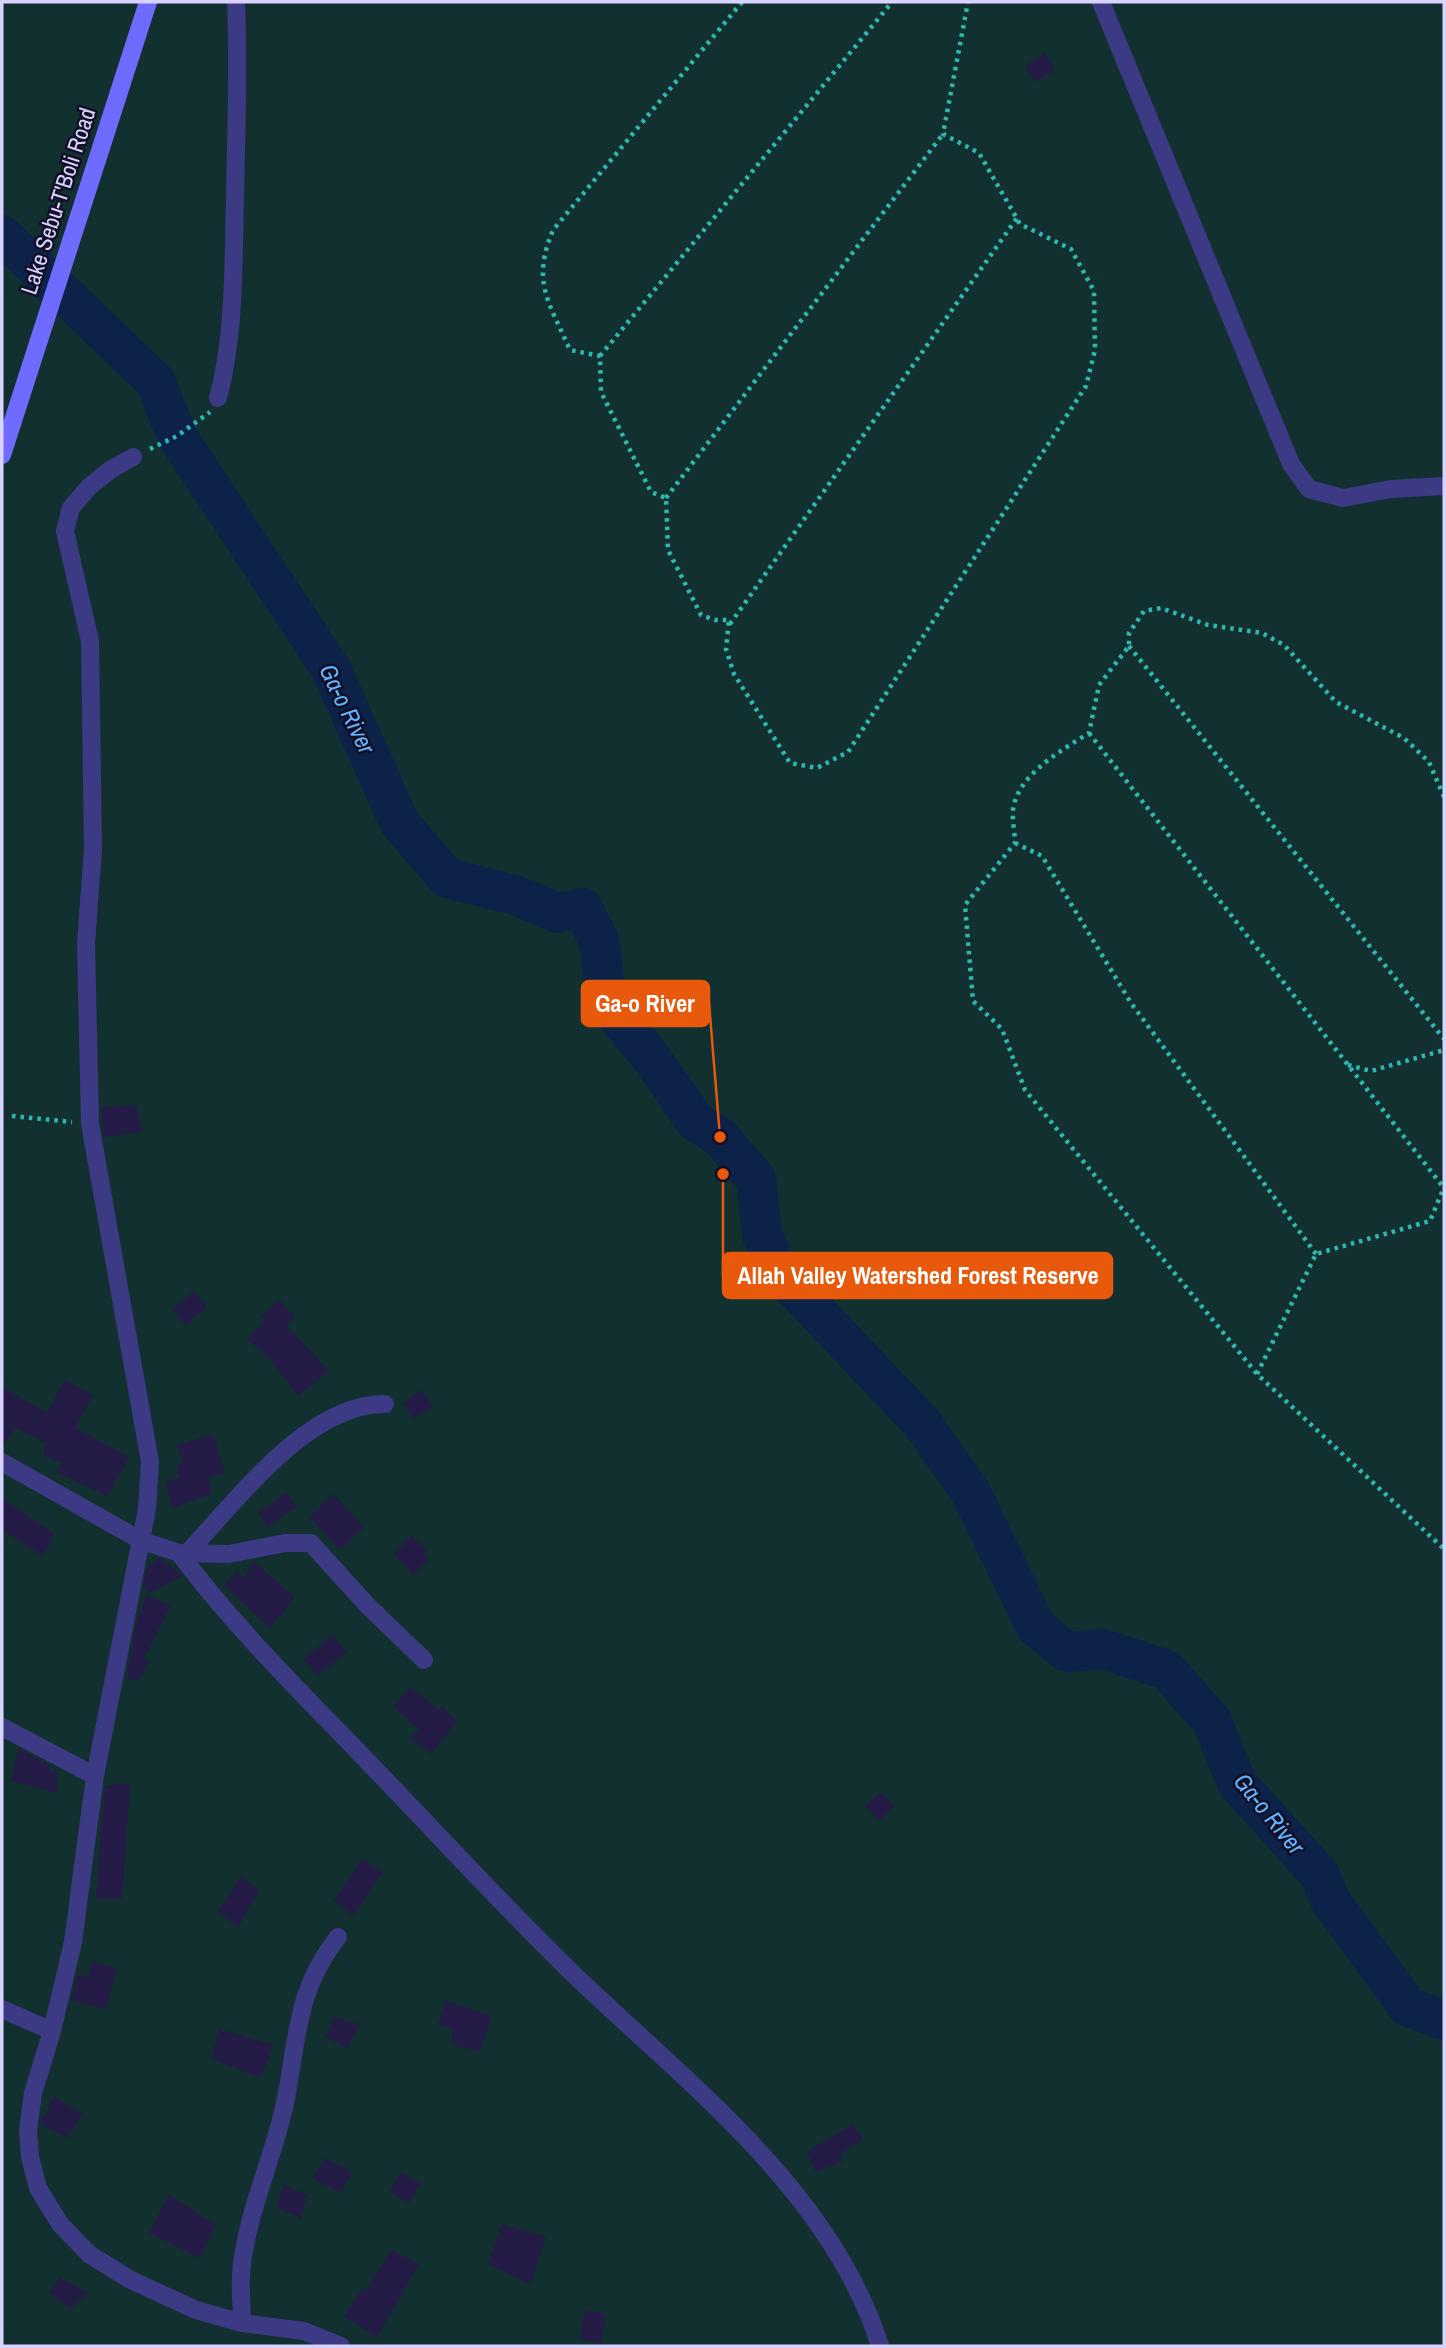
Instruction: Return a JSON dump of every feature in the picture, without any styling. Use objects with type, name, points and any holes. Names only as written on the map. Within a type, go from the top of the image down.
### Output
[{"type":"main road","name":"Lake Sebu-T'Boli Road","points":[[2,454],[148,2]]},
{"type":"street","points":[[218,398],[228,342],[234,236],[238,48],[236,2]]},
{"type":"street","points":[[1101,2],[1291,464],[1303,481],[1309,489],[1343,498],[1391,489],[1444,486]]},
{"type":"street","points":[[133,457],[110,470],[89,487],[66,517],[65,531],[90,641],[93,849],[86,943],[90,1124],[150,1462],[147,1509],[95,1776],[73,1942],[52,2031],[33,2093],[28,2131],[30,2157],[38,2188],[60,2224],[89,2254],[129,2278],[196,2310],[243,2323],[304,2332],[341,2346]]},
{"type":"street","points":[[183,1553],[305,1434],[348,1408],[364,1404],[385,1404]]},
{"type":"street","points":[[2,1462],[140,1540],[183,1553],[229,1554],[285,1543],[311,1543],[367,1605],[424,1660]]},
{"type":"street","points":[[183,1553],[239,1627],[563,1964],[663,2057],[780,2173],[831,2248],[864,2303],[880,2346]]},
{"type":"street","points":[[2,1727],[95,1776]]},
{"type":"street","points":[[243,2323],[241,2275],[245,2246],[285,2101],[298,2017],[320,1960],[338,1937]]},
{"type":"street","points":[[2,2009],[52,2031]]},
{"type":"path","points":[[600,356],[569,350],[541,283],[544,253],[553,230],[742,2]]},
{"type":"path","points":[[666,498],[650,492],[601,392],[600,356],[892,2]]},
{"type":"path","points":[[943,134],[979,153],[1020,224],[1071,249],[1094,290],[1095,350],[1086,386],[848,752],[817,768],[790,762],[734,674],[726,649],[729,620],[715,620],[701,615],[668,550],[666,498],[943,134],[968,2]]},
{"type":"path","points":[[729,626],[1017,218]]},
{"type":"path","points":[[133,457],[199,423],[218,398]]},
{"type":"path","points":[[1444,796],[1429,762],[1404,738],[1336,702],[1284,645],[1262,633],[1208,625],[1161,608],[1144,611],[1129,633],[1129,646],[1099,685],[1088,733],[1055,755],[1028,780],[1013,808],[1015,843],[965,905],[973,1001],[1002,1029],[1025,1090],[1257,1374],[1444,1549]]},
{"type":"path","points":[[1129,646],[1444,1039]]},
{"type":"path","points":[[1088,733],[1444,1188],[1430,1221],[1316,1254],[1257,1374]]},
{"type":"path","points":[[1015,843],[1042,856],[1131,1003],[1316,1254]]},
{"type":"path","points":[[1347,1065],[1371,1071],[1444,1050]]},
{"type":"path","points":[[12,1116],[90,1124]]},
{"type":"green space","points":[[2,2],[1444,2],[1444,2346],[2,2346]]},
{"type":"building","points":[[1045,53],[1055,70],[1035,82],[1025,66]]},
{"type":"building","points":[[136,1105],[142,1132],[104,1137],[101,1107]]},
{"type":"building","points":[[194,1291],[207,1307],[186,1325],[172,1310]]},
{"type":"building","points":[[279,1300],[295,1317],[286,1325],[329,1371],[298,1396],[266,1355],[247,1339],[265,1321],[261,1317]]},
{"type":"building","points":[[65,1380],[93,1395],[75,1428],[129,1457],[108,1496],[56,1472],[61,1463],[44,1455],[45,1443],[15,1427],[2,1449],[2,1387],[47,1413]]},
{"type":"building","points":[[422,1390],[433,1407],[414,1419],[403,1403]]},
{"type":"building","points":[[213,1434],[225,1473],[210,1477],[211,1494],[173,1508],[165,1482],[180,1478],[176,1466],[183,1463],[177,1445]]},
{"type":"building","points":[[287,1492],[297,1507],[268,1527],[258,1513]]},
{"type":"building","points":[[333,1494],[364,1527],[340,1550],[309,1517]]},
{"type":"building","points":[[2,1498],[54,1534],[43,1556],[2,1530]]},
{"type":"building","points":[[411,1536],[427,1550],[423,1554],[429,1559],[413,1575],[394,1554]]},
{"type":"building","points":[[159,1558],[183,1576],[149,1593],[144,1584],[147,1567]]},
{"type":"building","points":[[254,1562],[295,1597],[270,1628],[224,1586],[237,1571],[244,1578]]},
{"type":"building","points":[[146,1596],[171,1605],[144,1658],[149,1661],[139,1681],[126,1678],[138,1616]]},
{"type":"building","points":[[332,1635],[346,1652],[318,1676],[303,1659]]},
{"type":"building","points":[[410,1687],[439,1710],[442,1706],[457,1721],[431,1754],[411,1738],[419,1730],[394,1707]]},
{"type":"building","points":[[18,1749],[50,1765],[50,1771],[57,1769],[57,1793],[11,1781]]},
{"type":"building","points":[[130,1783],[122,1899],[96,1899],[105,1786]]},
{"type":"building","points":[[880,1792],[894,1805],[880,1821],[866,1806]]},
{"type":"building","points":[[363,1858],[382,1873],[353,1916],[334,1900]]},
{"type":"building","points":[[240,1877],[259,1890],[238,1927],[218,1912]]},
{"type":"building","points":[[92,1962],[117,1968],[106,2009],[71,2000],[77,1974],[88,1977]]},
{"type":"building","points":[[445,2001],[492,2016],[480,2052],[453,2044],[452,2029],[438,2025]]},
{"type":"building","points":[[334,2017],[360,2025],[347,2048],[326,2037]]},
{"type":"building","points":[[219,2029],[273,2045],[261,2078],[211,2059]]},
{"type":"building","points":[[54,2096],[83,2114],[66,2138],[40,2124]]},
{"type":"building","points":[[853,2124],[863,2139],[840,2154],[843,2161],[816,2172],[807,2152]]},
{"type":"building","points":[[325,2158],[352,2172],[341,2193],[313,2178]]},
{"type":"building","points":[[401,2172],[420,2184],[409,2203],[390,2192]]},
{"type":"building","points":[[284,2185],[307,2195],[301,2218],[276,2208]]},
{"type":"building","points":[[169,2195],[216,2225],[200,2258],[149,2233]]},
{"type":"building","points":[[502,2224],[546,2237],[530,2284],[488,2264]]},
{"type":"building","points":[[391,2250],[419,2264],[377,2337],[344,2316],[362,2289],[366,2291]]},
{"type":"building","points":[[60,2277],[89,2294],[70,2308],[49,2293]]},
{"type":"building","points":[[585,2310],[606,2314],[601,2343],[580,2339]]},
{"type":"waterway","name":"Ga-o River","points":[[2,235],[155,381],[177,436],[332,671],[399,822],[447,878],[515,895],[559,913],[582,908],[599,940],[607,1004],[653,1060],[695,1121],[720,1137],[756,1179],[762,1235],[778,1271],[922,1423],[971,1493],[1036,1627],[1067,1652],[1103,1649],[1167,1670],[1212,1721],[1237,1783],[1320,1875],[1330,1900],[1408,2007],[1444,2020]]},
{"type":"place","name":"Ga-o River","points":[[720,1137]]},
{"type":"place","name":"Allah Valley Watershed Forest Reserve","points":[[723,1174]]}]
